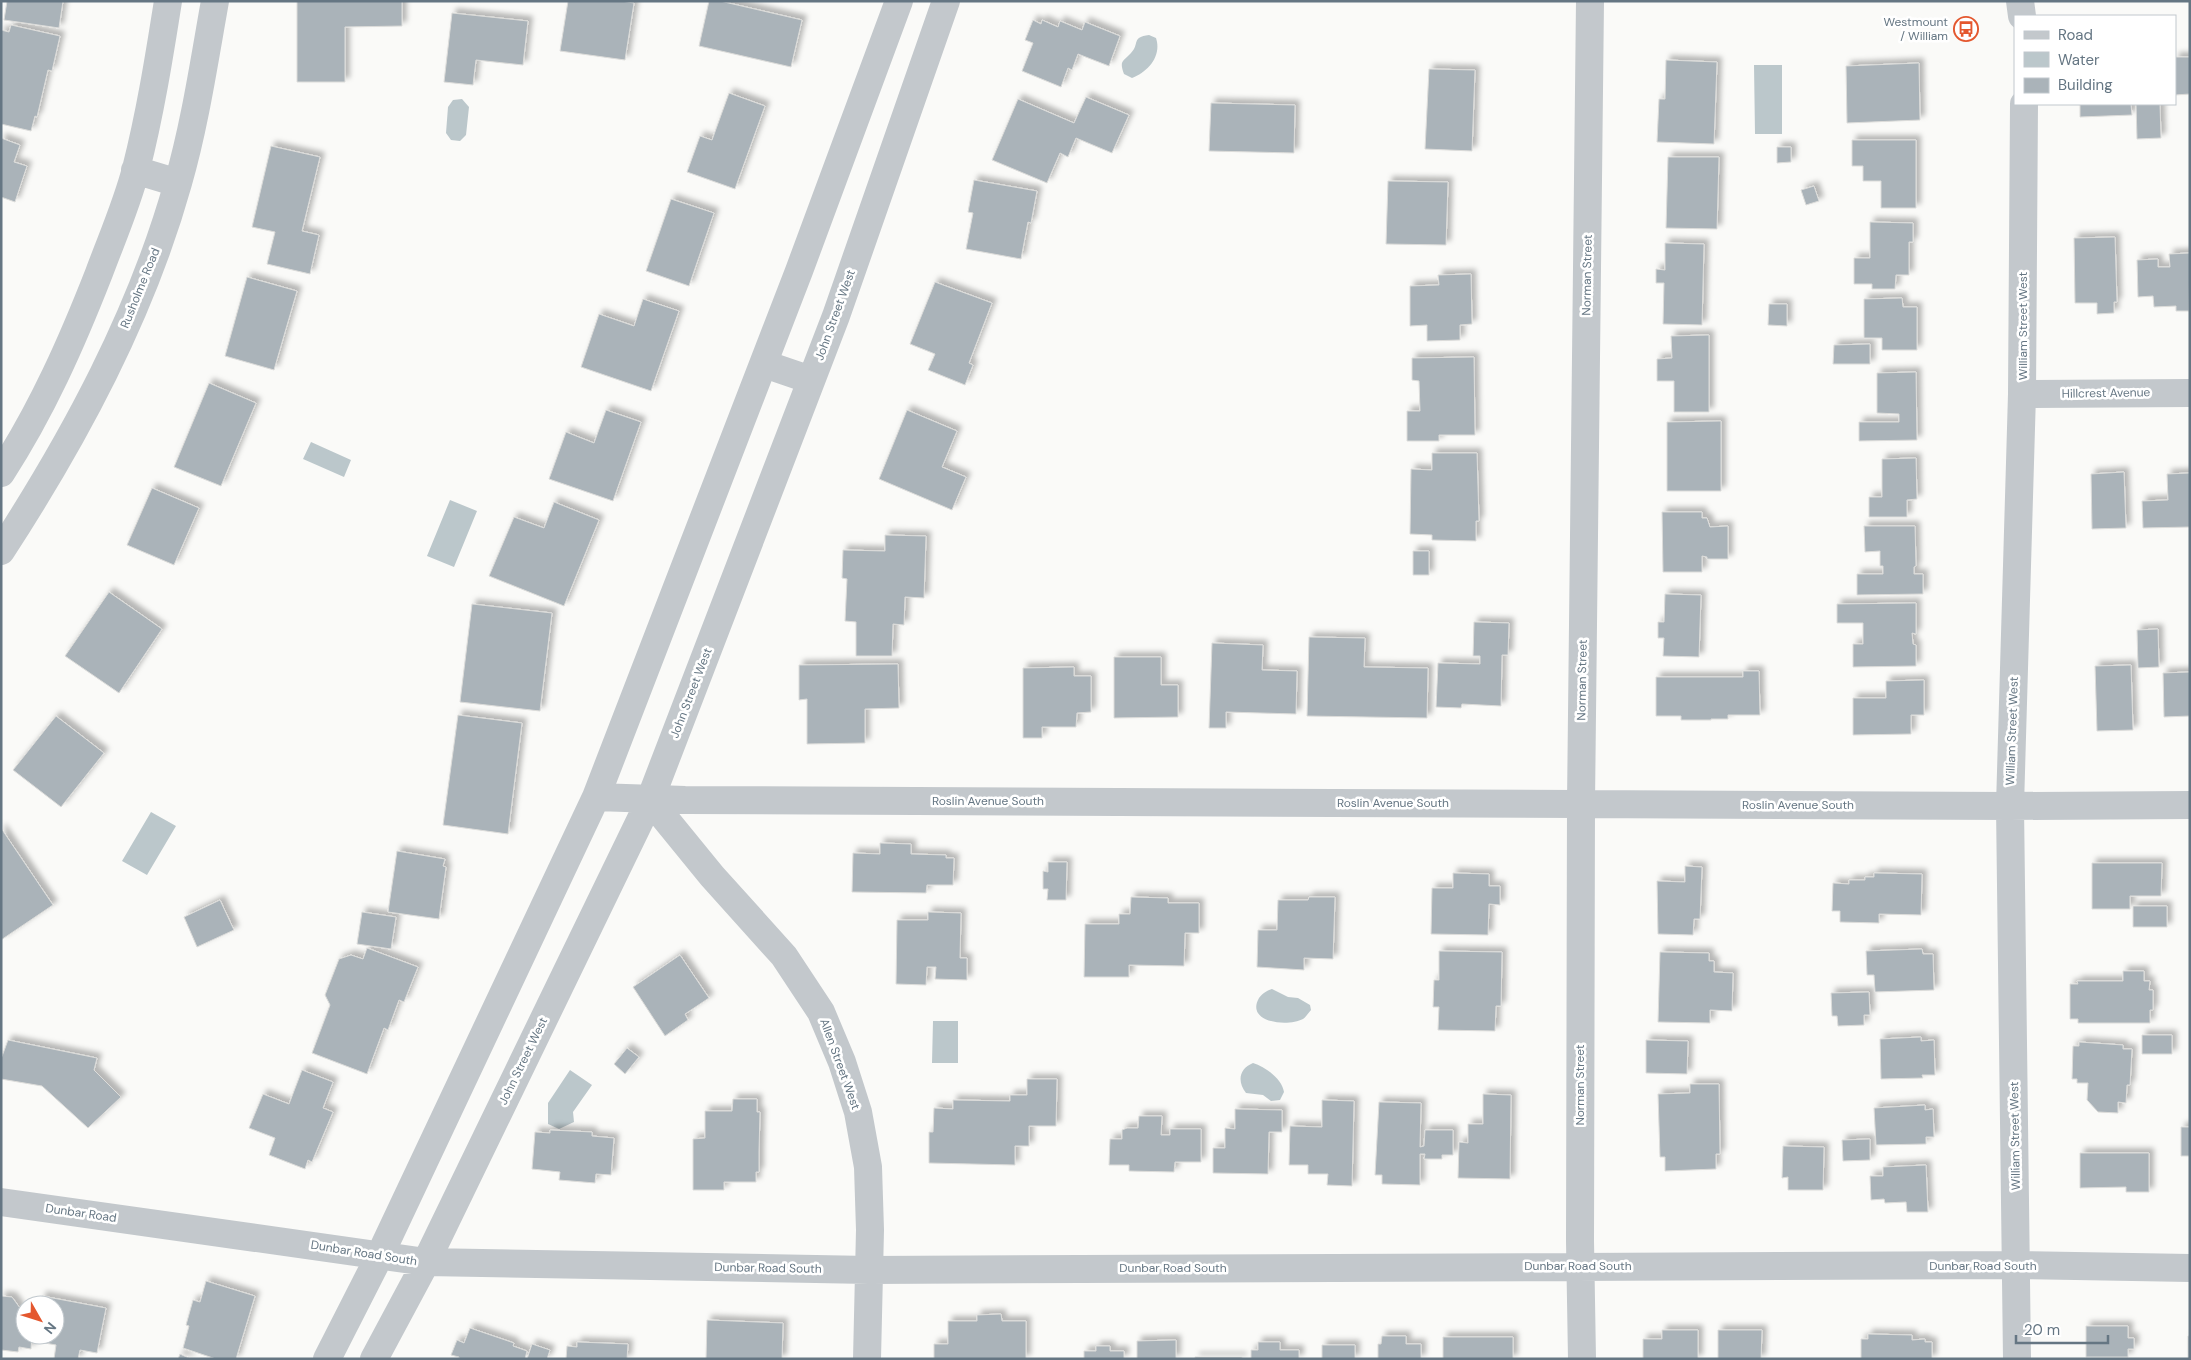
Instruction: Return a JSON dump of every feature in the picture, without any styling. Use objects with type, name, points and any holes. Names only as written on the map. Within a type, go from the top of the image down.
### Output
[{"type":"street","points":[[1,474],[33,422],[72,341],[122,214],[135,170],[156,78],[168,1]]},
{"type":"street","name":"Rusholme Road","points":[[1,551],[44,484],[109,364],[150,264],[178,183],[200,88],[215,1]]},
{"type":"street","points":[[327,1359],[380,1255],[596,797],[764,364],[899,1]]},
{"type":"street","name":"John Street West","points":[[374,1359],[426,1262],[650,800],[811,380],[946,1]]},
{"type":"street","name":"Norman Street","points":[[1582,1359],[1580,1266],[1581,803],[1590,1]]},
{"type":"street","points":[[2020,1],[2022,15]]},
{"type":"street","name":"William Street West","points":[[2017,1359],[2010,806],[2022,394],[2024,105]]},
{"type":"street","points":[[135,170],[178,183]]},
{"type":"street","points":[[764,364],[811,380]]},
{"type":"street","name":"Hillcrest Avenue","points":[[2022,394],[2190,392]]},
{"type":"street","points":[[33,422],[68,441]]},
{"type":"street","name":"Roslin Avenue South","points":[[596,797],[650,800],[2010,806],[2190,805]]},
{"type":"street","name":"Allen Street West","points":[[650,800],[712,876],[784,956],[821,1012],[842,1062],[855,1104],[868,1166],[869,1270],[867,1359]]},
{"type":"street","name":"Dunbar Road","points":[[1,1202],[160,1224]]},
{"type":"street","name":"Dunbar Road South","points":[[160,1224],[426,1262],[869,1270],[2017,1265],[2190,1268]]},
{"type":"water","points":[[1149,35],[1156,38],[1157,45],[1157,51],[1152,62],[1143,72],[1132,78],[1124,74],[1123,62],[1134,50],[1138,39]]},
{"type":"water","points":[[1754,65],[1782,65],[1782,134],[1755,134]]},
{"type":"water","points":[[462,99],[469,107],[466,135],[460,141],[451,140],[446,133],[448,107],[453,100]]},
{"type":"water","points":[[311,442],[351,460],[344,477],[303,459]]},
{"type":"water","points":[[450,500],[477,511],[454,567],[427,556]]},
{"type":"water","points":[[151,812],[176,826],[147,875],[122,861]]},
{"type":"water","points":[[1272,989],[1288,997],[1298,998],[1310,1005],[1311,1010],[1303,1019],[1288,1023],[1270,1021],[1263,1018],[1258,1013],[1256,1006],[1260,996]]},
{"type":"water","points":[[933,1021],[958,1021],[958,1063],[932,1063]]},
{"type":"water","points":[[1253,1063],[1263,1067],[1277,1078],[1284,1092],[1280,1100],[1271,1101],[1263,1095],[1246,1093],[1243,1089],[1241,1084],[1242,1072]]},
{"type":"water","points":[[570,1070],[592,1085],[573,1112],[574,1122],[559,1129],[548,1124],[548,1103]]},
{"type":"building","points":[[7,1],[63,1],[59,28],[4,20]]},
{"type":"building","points":[[297,1],[402,1],[402,26],[345,27],[345,82],[297,82]]},
{"type":"building","points":[[568,1],[621,1],[634,3],[625,60],[560,51]]},
{"type":"building","points":[[709,1],[720,1],[802,20],[791,67],[699,46]]},
{"type":"building","points":[[452,13],[528,21],[523,65],[476,60],[473,85],[444,82]]},
{"type":"building","points":[[1033,20],[1041,24],[1042,20],[1058,27],[1060,21],[1082,30],[1085,22],[1120,36],[1109,66],[1078,54],[1072,70],[1068,68],[1061,87],[1022,71],[1033,43],[1025,40]]},
{"type":"building","points":[[11,25],[60,36],[52,71],[48,70],[37,117],[35,116],[31,131],[1,124],[1,30],[9,32]]},
{"type":"building","points":[[2176,57],[2190,57],[2190,94],[2176,95]]},
{"type":"building","points":[[1666,60],[1717,62],[1714,144],[1657,142],[1659,99],[1665,99]]},
{"type":"building","points":[[1919,63],[1920,120],[1847,123],[1846,66]]},
{"type":"building","points":[[1429,69],[1475,70],[1472,151],[1425,149]]},
{"type":"building","points":[[729,93],[765,106],[735,189],[687,172],[700,136],[712,140]]},
{"type":"building","points":[[1086,97],[1129,115],[1112,153],[1076,138],[1068,157],[1060,153],[1047,183],[992,160],[1018,99],[1074,123]]},
{"type":"building","points":[[1211,103],[1295,105],[1294,153],[1209,151]]},
{"type":"building","points":[[2080,105],[2131,105],[2132,115],[2080,117]]},
{"type":"building","points":[[2136,105],[2160,105],[2161,138],[2137,139]]},
{"type":"building","points":[[1,138],[20,145],[14,162],[27,166],[15,202],[1,197]]},
{"type":"building","points":[[1852,140],[1916,140],[1916,208],[1881,208],[1881,181],[1863,181],[1863,166],[1852,166]]},
{"type":"building","points":[[271,146],[320,157],[302,231],[319,235],[310,274],[267,264],[275,232],[252,227]]},
{"type":"building","points":[[1777,147],[1791,147],[1791,162],[1777,163]]},
{"type":"building","points":[[1668,157],[1719,157],[1717,229],[1666,228]]},
{"type":"building","points":[[974,180],[1037,191],[1031,223],[1028,222],[1021,259],[966,249],[973,213],[968,212]]},
{"type":"building","points":[[1388,181],[1448,182],[1446,245],[1386,244]]},
{"type":"building","points":[[1814,186],[1819,201],[1806,205],[1801,190]]},
{"type":"building","points":[[671,199],[714,213],[689,286],[646,271]]},
{"type":"building","points":[[1870,222],[1913,223],[1913,242],[1909,242],[1909,275],[1896,275],[1895,289],[1872,289],[1872,284],[1854,284],[1854,258],[1870,258]]},
{"type":"building","points":[[2115,237],[2117,302],[2114,302],[2114,313],[2097,314],[2097,303],[2075,303],[2074,238]]},
{"type":"building","points":[[1665,243],[1704,244],[1702,325],[1663,324],[1664,283],[1656,283],[1656,269],[1665,270]]},
{"type":"building","points":[[2190,253],[2189,311],[2176,311],[2176,306],[2154,307],[2153,296],[2138,297],[2137,260],[2158,259],[2158,267],[2170,267],[2169,254]]},
{"type":"building","points":[[1471,274],[1472,324],[1460,325],[1460,340],[1427,341],[1427,325],[1410,326],[1410,286],[1439,285],[1438,275]]},
{"type":"building","points":[[247,277],[297,291],[274,370],[225,356]]},
{"type":"building","points":[[935,282],[992,303],[969,363],[973,365],[965,385],[928,370],[935,354],[910,344]]},
{"type":"building","points":[[1902,298],[1903,307],[1917,307],[1917,350],[1882,350],[1882,338],[1864,338],[1864,299]]},
{"type":"building","points":[[643,299],[679,311],[651,391],[581,367],[599,314],[634,326]]},
{"type":"building","points":[[1769,304],[1787,304],[1787,326],[1768,325]]},
{"type":"building","points":[[1709,335],[1709,412],[1674,412],[1674,381],[1657,381],[1657,359],[1672,358],[1671,336]]},
{"type":"building","points":[[1870,344],[1870,364],[1833,364],[1834,345]]},
{"type":"building","points":[[1474,357],[1475,435],[1439,435],[1439,441],[1407,441],[1407,411],[1420,411],[1419,381],[1412,380],[1412,358]]},
{"type":"building","points":[[1916,372],[1917,440],[1859,441],[1859,422],[1899,422],[1899,414],[1877,413],[1877,373]]},
{"type":"building","points":[[209,383],[256,403],[221,486],[174,467]]},
{"type":"building","points":[[606,410],[641,422],[613,501],[549,479],[566,432],[594,443]]},
{"type":"building","points":[[907,410],[957,431],[942,467],[966,477],[952,510],[879,479]]},
{"type":"building","points":[[1721,421],[1721,491],[1667,491],[1667,422]]},
{"type":"building","points":[[1432,453],[1477,453],[1479,521],[1476,521],[1476,541],[1432,540],[1432,535],[1410,534],[1411,469],[1432,470]]},
{"type":"building","points":[[1916,458],[1917,499],[1907,500],[1907,517],[1869,517],[1869,497],[1882,497],[1882,459]]},
{"type":"building","points":[[2124,472],[2126,528],[2092,529],[2091,474]]},
{"type":"building","points":[[2190,473],[2190,527],[2143,528],[2142,501],[2168,500],[2167,474]]},
{"type":"building","points":[[152,488],[199,508],[174,565],[127,545]]},
{"type":"building","points":[[554,502],[599,520],[564,606],[489,576],[514,517],[544,528]]},
{"type":"building","points":[[1662,512],[1702,512],[1702,518],[1707,518],[1710,527],[1728,526],[1728,559],[1707,559],[1707,557],[1702,556],[1702,572],[1663,572]]},
{"type":"building","points":[[1864,526],[1915,526],[1916,566],[1914,567],[1914,574],[1923,574],[1923,594],[1857,595],[1857,574],[1883,574],[1883,566],[1880,566],[1880,551],[1865,552]]},
{"type":"building","points":[[885,535],[926,536],[924,598],[905,597],[904,625],[893,624],[892,656],[856,656],[856,622],[845,621],[847,579],[842,578],[843,550],[885,551]]},
{"type":"building","points":[[1413,551],[1429,551],[1429,575],[1413,575]]},
{"type":"building","points":[[109,592],[162,629],[119,693],[65,656]]},
{"type":"building","points":[[1665,594],[1701,595],[1699,657],[1663,656],[1664,638],[1658,638],[1658,622],[1664,622]]},
{"type":"building","points":[[1916,603],[1916,634],[1912,633],[1913,644],[1916,645],[1916,666],[1853,667],[1853,644],[1863,644],[1863,623],[1837,623],[1837,604]]},
{"type":"building","points":[[472,604],[552,613],[540,711],[460,702]]},
{"type":"building","points":[[1474,622],[1509,623],[1508,655],[1502,655],[1501,706],[1462,704],[1461,708],[1436,707],[1438,663],[1480,664],[1480,656],[1473,656]]},
{"type":"building","points":[[2158,629],[2159,667],[2138,668],[2137,630]]},
{"type":"building","points":[[1309,637],[1365,638],[1364,667],[1428,668],[1427,718],[1307,716]]},
{"type":"building","points":[[1212,643],[1263,645],[1262,670],[1297,671],[1296,714],[1226,712],[1226,728],[1209,728]]},
{"type":"building","points":[[1114,657],[1161,657],[1161,685],[1178,685],[1178,717],[1114,718]]},
{"type":"building","points":[[898,664],[899,708],[865,709],[865,743],[807,744],[807,699],[799,700],[799,665]]},
{"type":"building","points":[[2131,665],[2133,730],[2097,731],[2095,666]]},
{"type":"building","points":[[1074,667],[1074,676],[1091,676],[1091,712],[1077,713],[1076,727],[1042,727],[1042,738],[1023,738],[1023,668]]},
{"type":"building","points":[[1743,671],[1759,671],[1760,715],[1728,715],[1728,719],[1711,720],[1681,720],[1681,716],[1656,716],[1656,677],[1743,677]]},
{"type":"building","points":[[2190,672],[2190,716],[2164,717],[2163,673]]},
{"type":"building","points":[[1924,680],[1924,715],[1911,715],[1911,734],[1853,735],[1853,698],[1886,698],[1886,681]]},
{"type":"building","points":[[458,715],[522,723],[508,834],[443,825]]},
{"type":"building","points":[[56,716],[104,753],[61,807],[13,770]]},
{"type":"building","points":[[1,828],[53,905],[1,940]]},
{"type":"building","points":[[880,843],[911,844],[911,854],[946,855],[946,858],[954,858],[953,885],[927,885],[926,893],[852,892],[853,853],[880,854]]},
{"type":"building","points":[[397,851],[445,859],[443,866],[446,867],[439,919],[388,912]]},
{"type":"building","points":[[1048,862],[1067,862],[1066,900],[1047,900],[1048,889],[1043,889],[1043,871],[1048,872]]},
{"type":"building","points":[[2092,863],[2162,863],[2161,896],[2130,896],[2130,909],[2092,909]]},
{"type":"building","points":[[1685,866],[1702,867],[1700,919],[1694,919],[1693,935],[1658,934],[1657,881],[1685,882]]},
{"type":"building","points":[[1453,873],[1489,874],[1489,886],[1500,886],[1500,905],[1489,904],[1488,935],[1431,934],[1432,888],[1453,888]]},
{"type":"building","points":[[1874,873],[1922,874],[1921,915],[1879,914],[1879,923],[1840,922],[1840,911],[1832,911],[1833,883],[1849,884],[1849,880],[1865,880],[1865,877],[1874,877]]},
{"type":"building","points":[[1131,897],[1168,898],[1168,903],[1199,903],[1199,933],[1185,933],[1184,966],[1129,965],[1129,977],[1084,977],[1085,924],[1119,924],[1119,914],[1130,914]]},
{"type":"building","points":[[1309,897],[1335,897],[1333,959],[1304,958],[1304,970],[1257,967],[1258,930],[1277,930],[1278,900],[1308,900]]},
{"type":"building","points":[[220,900],[234,930],[197,947],[184,917]]},
{"type":"building","points":[[2133,906],[2167,906],[2167,927],[2133,927]]},
{"type":"building","points":[[362,912],[396,917],[391,949],[357,944]]},
{"type":"building","points":[[928,912],[961,913],[960,958],[967,958],[967,980],[935,979],[936,967],[927,967],[926,985],[896,984],[897,920],[928,920]]},
{"type":"building","points":[[367,948],[418,967],[404,1002],[399,1000],[388,1030],[384,1028],[367,1074],[312,1053],[330,1005],[325,995],[339,959],[351,955],[363,959]]},
{"type":"building","points":[[1922,949],[1923,954],[1933,954],[1934,990],[1875,992],[1874,975],[1867,975],[1866,951]]},
{"type":"building","points":[[1439,951],[1502,952],[1501,1006],[1496,1006],[1495,1031],[1438,1030],[1439,1007],[1433,1007],[1434,980],[1439,980]]},
{"type":"building","points":[[1660,952],[1709,953],[1709,961],[1714,961],[1714,972],[1733,973],[1732,1011],[1710,1010],[1710,1023],[1658,1022]]},
{"type":"building","points":[[680,955],[709,998],[685,1014],[688,1020],[665,1036],[633,987]]},
{"type":"building","points":[[2123,971],[2144,971],[2144,981],[2150,981],[2149,990],[2153,990],[2153,1010],[2150,1010],[2150,1023],[2078,1023],[2078,1019],[2070,1019],[2070,984],[2078,984],[2077,981],[2123,981]]},
{"type":"building","points":[[1869,992],[1870,1015],[1864,1015],[1864,1025],[1838,1026],[1837,1016],[1832,1016],[1831,993]]},
{"type":"building","points":[[2142,1035],[2172,1035],[2172,1054],[2142,1054]]},
{"type":"building","points":[[1921,1037],[1921,1041],[1934,1040],[1935,1075],[1922,1075],[1923,1078],[1881,1079],[1880,1039]]},
{"type":"building","points":[[8,1040],[97,1058],[94,1070],[121,1097],[88,1128],[42,1086],[1,1079],[1,1059]]},
{"type":"building","points":[[1646,1040],[1688,1041],[1687,1074],[1646,1073]]},
{"type":"building","points":[[2079,1042],[2123,1045],[2123,1049],[2132,1049],[2130,1085],[2127,1085],[2126,1103],[2118,1102],[2118,1113],[2098,1112],[2087,1100],[2088,1083],[2077,1083],[2077,1079],[2072,1079],[2073,1046],[2079,1046]]},
{"type":"building","points":[[627,1048],[639,1057],[625,1074],[614,1064]]},
{"type":"building","points":[[302,1070],[333,1082],[323,1108],[333,1112],[312,1162],[308,1160],[305,1169],[269,1155],[275,1138],[249,1128],[263,1094],[289,1104]]},
{"type":"building","points":[[1027,1079],[1057,1079],[1056,1126],[1029,1126],[1029,1146],[1015,1146],[1015,1165],[929,1163],[929,1132],[933,1132],[934,1108],[953,1109],[953,1100],[1010,1101],[1010,1095],[1027,1095]]},
{"type":"building","points":[[1690,1084],[1719,1084],[1720,1154],[1716,1154],[1716,1169],[1665,1171],[1665,1157],[1660,1157],[1658,1094],[1690,1093]]},
{"type":"building","points":[[1483,1094],[1511,1095],[1510,1179],[1458,1178],[1459,1142],[1468,1143],[1468,1124],[1483,1124]]},
{"type":"building","points":[[733,1099],[757,1099],[757,1112],[760,1112],[759,1172],[756,1172],[756,1182],[724,1182],[724,1190],[693,1190],[693,1139],[705,1138],[705,1111],[732,1111]]},
{"type":"building","points":[[1322,1100],[1354,1101],[1352,1186],[1327,1185],[1328,1174],[1308,1174],[1308,1165],[1289,1165],[1290,1126],[1322,1127]]},
{"type":"building","points":[[1379,1102],[1421,1103],[1420,1147],[1424,1146],[1425,1130],[1453,1130],[1453,1155],[1442,1155],[1442,1159],[1424,1159],[1425,1154],[1420,1154],[1420,1185],[1382,1184],[1382,1175],[1375,1175]]},
{"type":"building","points":[[1925,1105],[1925,1110],[1933,1109],[1934,1137],[1926,1137],[1926,1144],[1876,1145],[1874,1108]]},
{"type":"building","points":[[1235,1109],[1282,1110],[1282,1132],[1269,1132],[1268,1174],[1213,1173],[1213,1148],[1225,1148],[1225,1128],[1235,1129]]},
{"type":"building","points":[[1139,1116],[1162,1116],[1161,1135],[1170,1135],[1170,1129],[1201,1129],[1201,1162],[1175,1162],[1174,1172],[1129,1171],[1129,1165],[1109,1165],[1110,1139],[1122,1139],[1122,1130],[1138,1128]]},
{"type":"building","points":[[2181,1127],[2190,1127],[2190,1156],[2181,1156]]},
{"type":"building","points":[[550,1130],[592,1132],[592,1136],[614,1138],[611,1175],[596,1174],[595,1183],[559,1180],[560,1172],[532,1169],[535,1132],[550,1133]]},
{"type":"building","points":[[1870,1139],[1870,1160],[1843,1161],[1842,1140]]},
{"type":"building","points":[[1783,1146],[1824,1147],[1823,1190],[1788,1190],[1788,1177],[1782,1178]]},
{"type":"building","points":[[2080,1153],[2149,1153],[2149,1192],[2126,1192],[2126,1187],[2080,1188]]},
{"type":"building","points":[[1926,1165],[1928,1212],[1907,1212],[1906,1202],[1885,1203],[1884,1199],[1871,1200],[1870,1176],[1883,1176],[1883,1167]]},
{"type":"building","points":[[206,1281],[255,1296],[236,1359],[216,1359],[183,1348],[189,1326],[186,1325],[193,1300],[200,1302]]},
{"type":"building","points":[[1,1296],[12,1297],[15,1301],[15,1345],[31,1345],[31,1349],[19,1347],[18,1352],[1,1350]]},
{"type":"building","points":[[65,1300],[106,1308],[97,1353],[80,1350],[78,1359],[54,1359],[56,1345],[65,1345]]},
{"type":"building","points":[[1001,1314],[1002,1321],[1026,1321],[1026,1359],[934,1359],[934,1344],[948,1344],[948,1321],[977,1321],[977,1315]]},
{"type":"building","points":[[707,1320],[783,1323],[782,1359],[706,1359]]},
{"type":"building","points":[[2086,1326],[2128,1326],[2128,1338],[2134,1338],[2134,1349],[2128,1349],[2128,1357],[2086,1357]]},
{"type":"building","points":[[470,1328],[514,1343],[513,1346],[527,1351],[525,1359],[459,1359],[459,1357],[451,1355],[457,1340],[464,1343]]},
{"type":"building","points":[[1662,1330],[1698,1330],[1698,1359],[1643,1359],[1643,1339],[1662,1339]]},
{"type":"building","points":[[1718,1330],[1762,1330],[1761,1359],[1718,1359]]},
{"type":"building","points":[[1868,1334],[1912,1335],[1912,1340],[1925,1339],[1925,1342],[1932,1342],[1932,1359],[1861,1359],[1861,1339],[1868,1339]]},
{"type":"building","points":[[1382,1336],[1406,1336],[1406,1344],[1421,1344],[1421,1359],[1378,1359],[1378,1344],[1381,1344]]},
{"type":"building","points":[[2188,1336],[2190,1336],[2190,1359],[2188,1359]]},
{"type":"building","points":[[1443,1337],[1513,1337],[1513,1359],[1443,1359]]},
{"type":"building","points":[[1176,1340],[1176,1359],[1137,1359],[1137,1341]]},
{"type":"building","points":[[577,1342],[628,1344],[627,1359],[566,1359],[567,1346],[577,1347]]},
{"type":"building","points":[[1258,1342],[1280,1342],[1280,1350],[1299,1350],[1299,1359],[1251,1359],[1251,1350],[1258,1350]]},
{"type":"building","points":[[532,1344],[550,1350],[547,1359],[527,1359]]},
{"type":"building","points":[[1322,1345],[1355,1345],[1355,1359],[1322,1359]]},
{"type":"building","points":[[1096,1346],[1110,1346],[1110,1351],[1124,1351],[1124,1359],[1084,1359],[1084,1351],[1096,1351]]},
{"type":"building","points":[[180,1354],[191,1359],[178,1359]]},
{"type":"building","points":[[1195,1357],[1242,1357],[1242,1359],[1195,1359]]},
{"type":"place","name":"Westmount / William","points":[[1966,29]]}]
